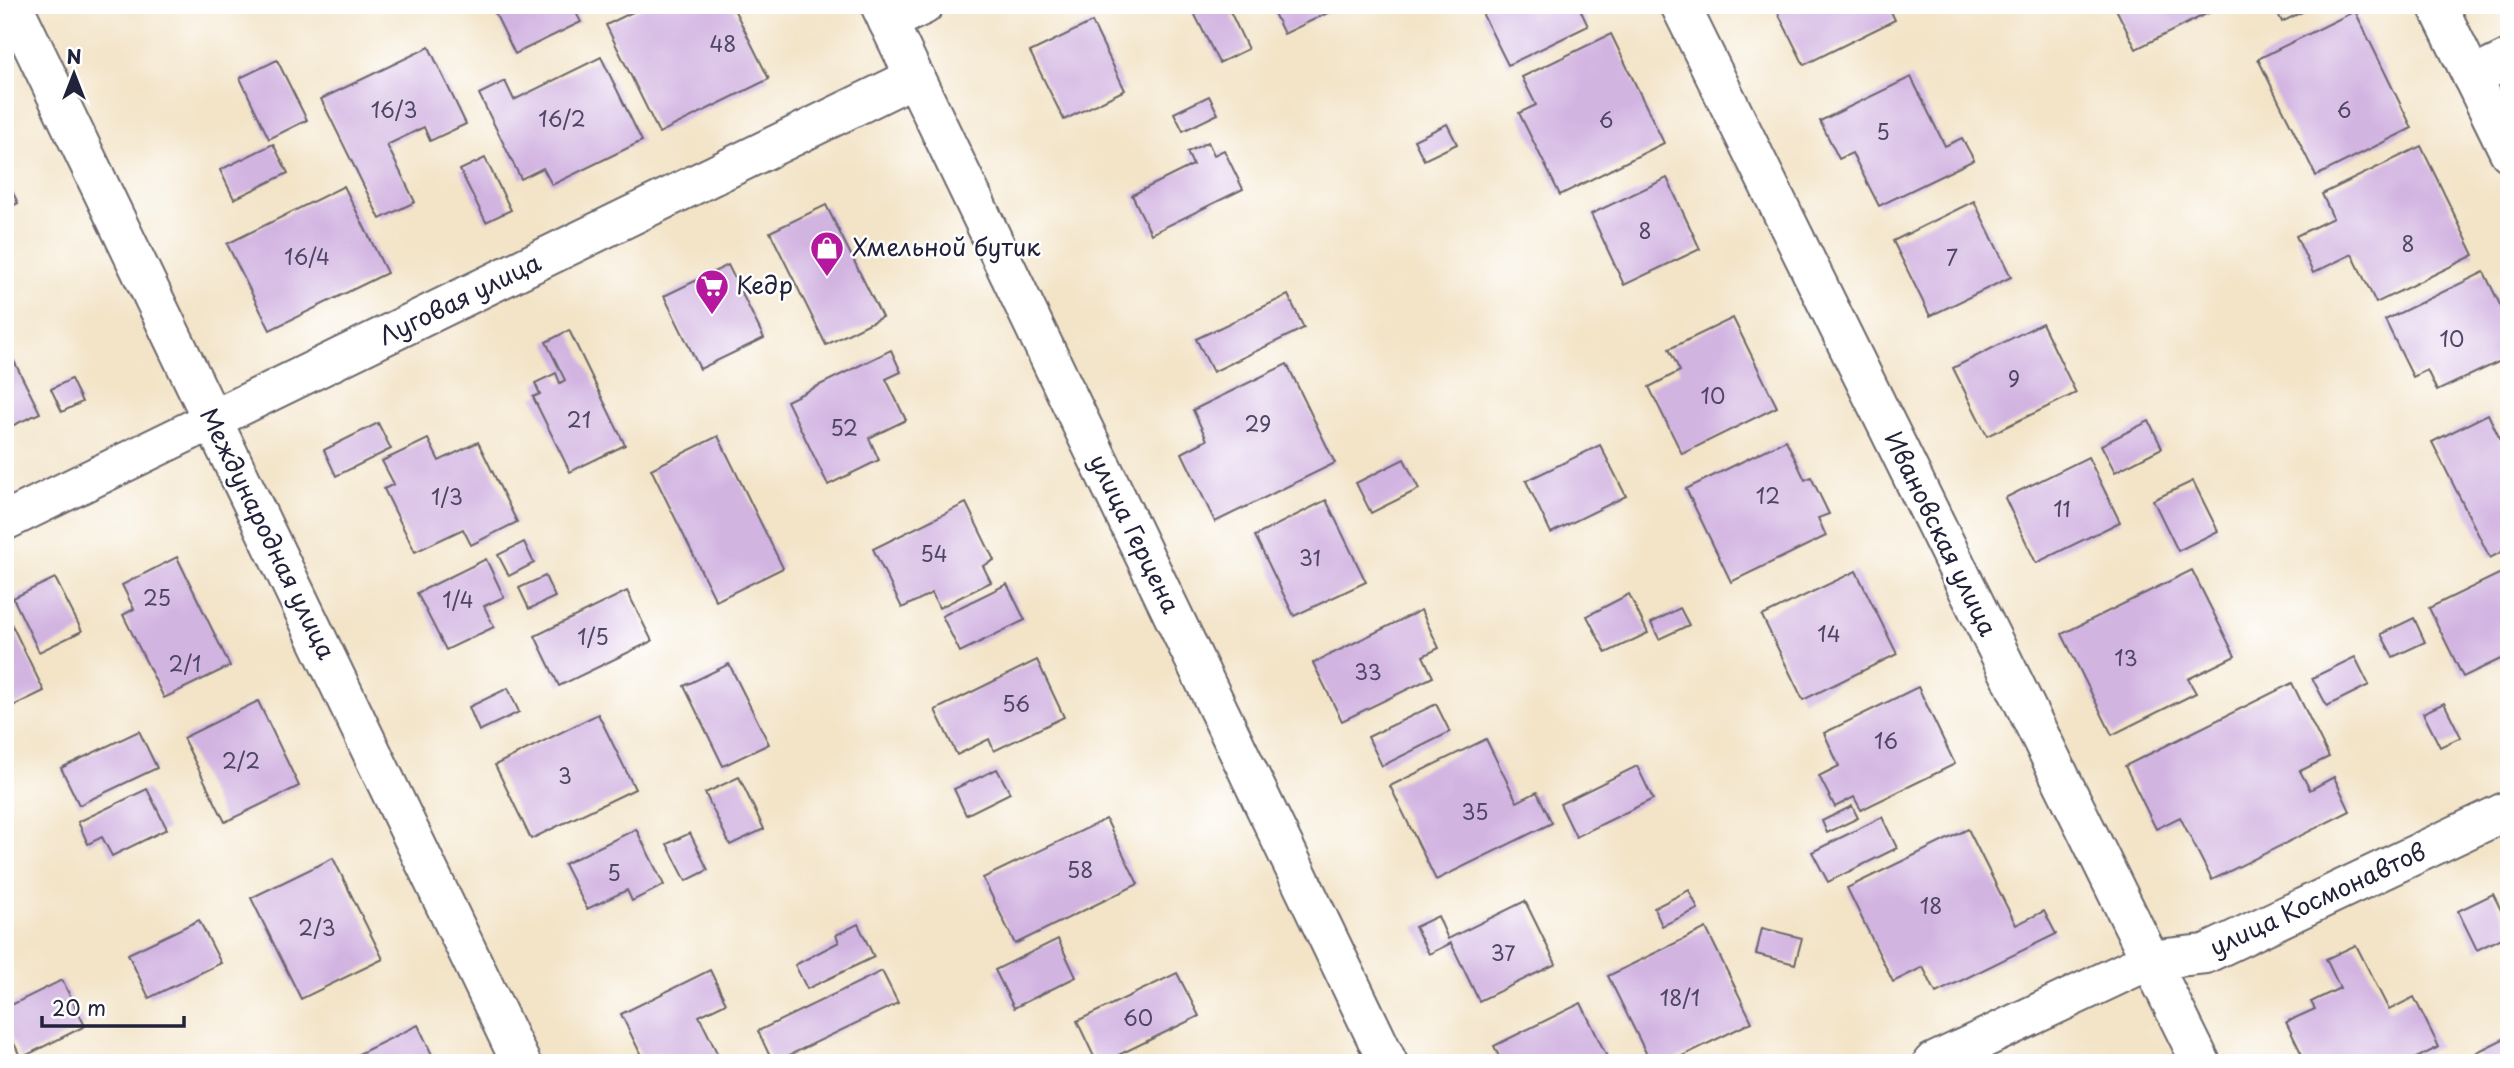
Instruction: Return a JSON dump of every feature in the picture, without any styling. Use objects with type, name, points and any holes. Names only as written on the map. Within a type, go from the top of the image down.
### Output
[{"type":"street","name":"Международная улица","points":[[13,5],[521,1063]]},
{"type":"street","points":[[884,14],[924,5]]},
{"type":"street","name":"Ивановская улица","points":[[1680,5],[2200,1063]]},
{"type":"street","points":[[2437,5],[2509,152]]},
{"type":"street","name":"улица Герцена","points":[[884,14],[1388,1063]]},
{"type":"street","points":[[2472,77],[2509,59]]},
{"type":"street","name":"Луговая улица","points":[[5,521],[915,77]]},
{"type":"street","name":"улица Космонавтов","points":[[1933,1063],[2150,960],[2205,954],[2509,810]]},
{"type":"building","points":[[491,5],[572,5],[581,22],[515,54]]},
{"type":"building","points":[[647,5],[732,5],[769,79],[659,133],[606,25]]},
{"type":"building","points":[[1190,5],[1227,5],[1248,49],[1219,63]]},
{"type":"building","points":[[1270,5],[1344,5],[1284,34]]},
{"type":"building","points":[[1486,5],[1578,5],[1588,26],[1508,65],[1483,15]]},
{"type":"building","points":[[1774,5],[1888,5],[1895,20],[1804,65]]},
{"type":"building","points":[[2114,5],[2224,5],[2136,49]]},
{"type":"building","points":[[2274,5],[2316,5],[2282,22]]},
{"type":"building","points":[[2355,11],[2412,128],[2316,176],[2258,59]]},
{"type":"building","points":[[1092,22],[1125,90],[1064,120],[1030,52]]},
{"type":"building","points":[[1611,34],[1664,143],[1560,195],[1519,113],[1536,105],[1522,77]]},
{"type":"building","points":[[429,47],[466,124],[430,141],[424,127],[387,145],[415,202],[380,219],[321,99]]},
{"type":"building","points":[[601,57],[642,141],[552,185],[543,168],[521,179],[479,94],[505,81],[514,100]]},
{"type":"building","points":[[277,60],[307,120],[269,139],[240,78]]},
{"type":"building","points":[[1911,77],[1945,146],[1962,138],[1974,160],[1879,206],[1852,153],[1839,159],[1820,121]]},
{"type":"building","points":[[1209,96],[1218,114],[1183,131],[1174,113]]},
{"type":"building","points":[[1447,124],[1457,144],[1424,160],[1414,140]]},
{"type":"building","points":[[1208,142],[1214,155],[1224,150],[1243,189],[1151,234],[1132,195],[1193,165],[1187,152]]},
{"type":"building","points":[[273,144],[288,173],[234,199],[220,170]]},
{"type":"building","points":[[2421,146],[2474,255],[2376,303],[2352,254],[2313,273],[2296,236],[2333,218],[2322,194]]},
{"type":"building","points":[[485,158],[511,210],[486,222],[460,170]]},
{"type":"building","points":[[5,177],[18,203],[5,210]]},
{"type":"building","points":[[1667,178],[1700,249],[1624,285],[1591,214]]},
{"type":"building","points":[[344,186],[387,273],[270,330],[227,244]]},
{"type":"building","points":[[1974,201],[2011,277],[1930,316],[1893,241]]},
{"type":"building","points":[[826,205],[882,317],[826,345],[770,232]]},
{"type":"building","points":[[728,265],[764,338],[700,369],[664,296]]},
{"type":"building","points":[[2484,272],[2509,323],[2509,357],[2437,391],[2427,370],[2413,377],[2385,320]]},
{"type":"building","points":[[1288,295],[1304,328],[1213,372],[1196,339]]},
{"type":"building","points":[[1733,318],[1777,407],[1682,454],[1649,387],[1680,371],[1669,349]]},
{"type":"building","points":[[2042,323],[2076,393],[1987,436],[1953,368]]},
{"type":"building","points":[[569,330],[625,445],[570,472],[533,397],[540,394],[535,383],[556,373],[560,383],[565,380],[546,342]]},
{"type":"building","points":[[5,343],[40,413],[5,429]]},
{"type":"building","points":[[891,350],[901,372],[886,379],[906,420],[869,438],[879,460],[828,485],[787,401]]},
{"type":"building","points":[[1287,364],[1335,463],[1215,522],[1182,453],[1207,440],[1193,410]]},
{"type":"building","points":[[71,379],[82,402],[62,412],[51,389]]},
{"type":"building","points":[[2488,414],[2507,454],[2509,453],[2509,548],[2490,558],[2432,442]]},
{"type":"building","points":[[2149,421],[2162,448],[2115,472],[2101,445]]},
{"type":"building","points":[[378,423],[391,449],[336,476],[324,450]]},
{"type":"building","points":[[718,436],[783,568],[716,601],[651,469]]},
{"type":"building","points":[[428,439],[439,461],[478,442],[517,522],[471,545],[463,529],[415,552],[384,489],[394,484],[382,461]]},
{"type":"building","points":[[1786,440],[1805,480],[1811,477],[1829,514],[1818,518],[1826,536],[1731,582],[1686,489]]},
{"type":"building","points":[[1600,445],[1626,496],[1551,533],[1526,481]]},
{"type":"building","points":[[2088,457],[2120,522],[2036,563],[2005,498]]},
{"type":"building","points":[[1404,459],[1419,489],[1371,513],[1356,483]]},
{"type":"building","points":[[2193,481],[2218,531],[2178,551],[2153,500]]},
{"type":"building","points":[[1326,500],[1366,582],[1294,616],[1255,536]]},
{"type":"building","points":[[966,503],[994,560],[983,566],[991,582],[939,608],[932,593],[902,608],[873,549]]},
{"type":"building","points":[[524,542],[534,563],[509,576],[498,555]]},
{"type":"building","points":[[177,557],[230,666],[164,698],[123,615],[134,609],[122,585]]},
{"type":"building","points":[[486,559],[504,597],[484,606],[494,627],[446,650],[417,593]]},
{"type":"building","points":[[2509,569],[2509,655],[2463,677],[2429,608]]},
{"type":"building","points":[[2192,570],[2235,656],[2188,679],[2196,693],[2112,735],[2062,634]]},
{"type":"building","points":[[1856,571],[1897,654],[1803,700],[1762,616]]},
{"type":"building","points":[[545,576],[555,597],[529,609],[519,588]]},
{"type":"building","points":[[55,578],[82,631],[39,652],[13,598]]},
{"type":"building","points":[[1007,584],[1025,620],[960,652],[942,616]]},
{"type":"building","points":[[627,591],[652,641],[559,686],[535,636]]},
{"type":"building","points":[[1629,594],[1648,633],[1606,653],[1587,616]]},
{"type":"building","points":[[1680,608],[1689,625],[1659,639],[1651,623]]},
{"type":"building","points":[[1421,610],[1439,648],[1423,656],[1433,677],[1342,721],[1313,663]]},
{"type":"building","points":[[2414,618],[2425,642],[2393,657],[2381,634]]},
{"type":"building","points":[[10,621],[44,691],[5,710],[5,624]]},
{"type":"building","points":[[2355,657],[2369,685],[2327,706],[2312,678]]},
{"type":"building","points":[[1037,660],[1064,717],[994,751],[989,739],[957,755],[935,710]]},
{"type":"building","points":[[729,664],[769,744],[723,766],[684,686]]},
{"type":"building","points":[[2292,683],[2329,757],[2300,771],[2310,790],[2334,777],[2350,811],[2212,880],[2180,817],[2156,829],[2125,766]]},
{"type":"building","points":[[1918,687],[1955,764],[1861,810],[1854,797],[1835,807],[1819,776],[1839,766],[1824,733]]},
{"type":"building","points":[[508,688],[519,712],[479,731],[469,707]]},
{"type":"building","points":[[258,701],[299,786],[225,822],[183,738]]},
{"type":"building","points":[[2444,703],[2461,737],[2440,747],[2423,713]]},
{"type":"building","points":[[1436,704],[1450,732],[1382,766],[1368,737]]},
{"type":"building","points":[[598,714],[635,789],[531,839],[495,765]]},
{"type":"building","points":[[139,731],[157,768],[79,805],[61,768]]},
{"type":"building","points":[[1486,739],[1517,802],[1537,792],[1552,823],[1436,880],[1390,786]]},
{"type":"building","points":[[1637,766],[1653,799],[1576,837],[1560,804]]},
{"type":"building","points":[[997,769],[1010,793],[966,815],[954,789]]},
{"type":"building","points":[[739,777],[764,829],[730,845],[705,793]]},
{"type":"building","points":[[147,789],[167,829],[112,856],[102,837],[88,844],[78,822]]},
{"type":"building","points":[[1852,806],[1858,818],[1827,833],[1822,821]]},
{"type":"building","points":[[1882,817],[1897,848],[1828,882],[1812,852]]},
{"type":"building","points":[[1106,819],[1138,884],[1015,944],[983,878]]},
{"type":"building","points":[[636,829],[664,885],[632,901],[627,890],[587,909],[564,864]]},
{"type":"building","points":[[1968,829],[2016,925],[2044,911],[2056,934],[1936,993],[1923,967],[1893,982],[1847,888]]},
{"type":"building","points":[[690,833],[708,870],[686,881],[667,844]]},
{"type":"building","points":[[333,858],[383,959],[301,999],[251,898]]},
{"type":"building","points":[[1689,890],[1698,909],[1662,926],[1654,908]]},
{"type":"building","points":[[2493,894],[2509,926],[2509,934],[2477,950],[2458,911]]},
{"type":"building","points":[[1525,901],[1556,964],[1479,1001],[1451,943],[1429,954],[1415,927],[1438,916],[1448,939]]},
{"type":"building","points":[[199,920],[221,963],[149,998],[128,954]]},
{"type":"building","points":[[858,924],[874,957],[807,989],[795,965],[839,942],[836,935]]},
{"type":"building","points":[[1706,928],[1752,1022],[1668,1063],[1651,1063],[1608,976]]},
{"type":"building","points":[[1762,928],[1802,938],[1795,964],[1756,954]]},
{"type":"building","points":[[1058,939],[1076,977],[1014,1008],[995,970]]},
{"type":"building","points":[[2356,945],[2389,1010],[2414,997],[2439,1047],[2406,1063],[2306,1063],[2286,1022],[2315,1009],[2311,1002],[2340,988],[2326,959]]},
{"type":"building","points":[[710,970],[726,1003],[699,1016],[722,1063],[645,1063],[621,1014]]},
{"type":"building","points":[[882,971],[898,1003],[773,1063],[758,1031]]},
{"type":"building","points":[[1177,973],[1199,1016],[1097,1063],[1077,1021]]},
{"type":"building","points":[[62,980],[85,1026],[21,1058],[5,1025],[5,1008]]},
{"type":"building","points":[[1581,1003],[1610,1063],[1502,1063],[1494,1046]]},
{"type":"building","points":[[418,1025],[436,1063],[340,1063]]},
{"type":"building","points":[[2509,1036],[2509,1063],[2483,1063],[2477,1052]]},
{"type":"place","name":"Хмельной бутик","points":[[827,278]]},
{"type":"place","name":"Кедр","points":[[712,316]]}]
